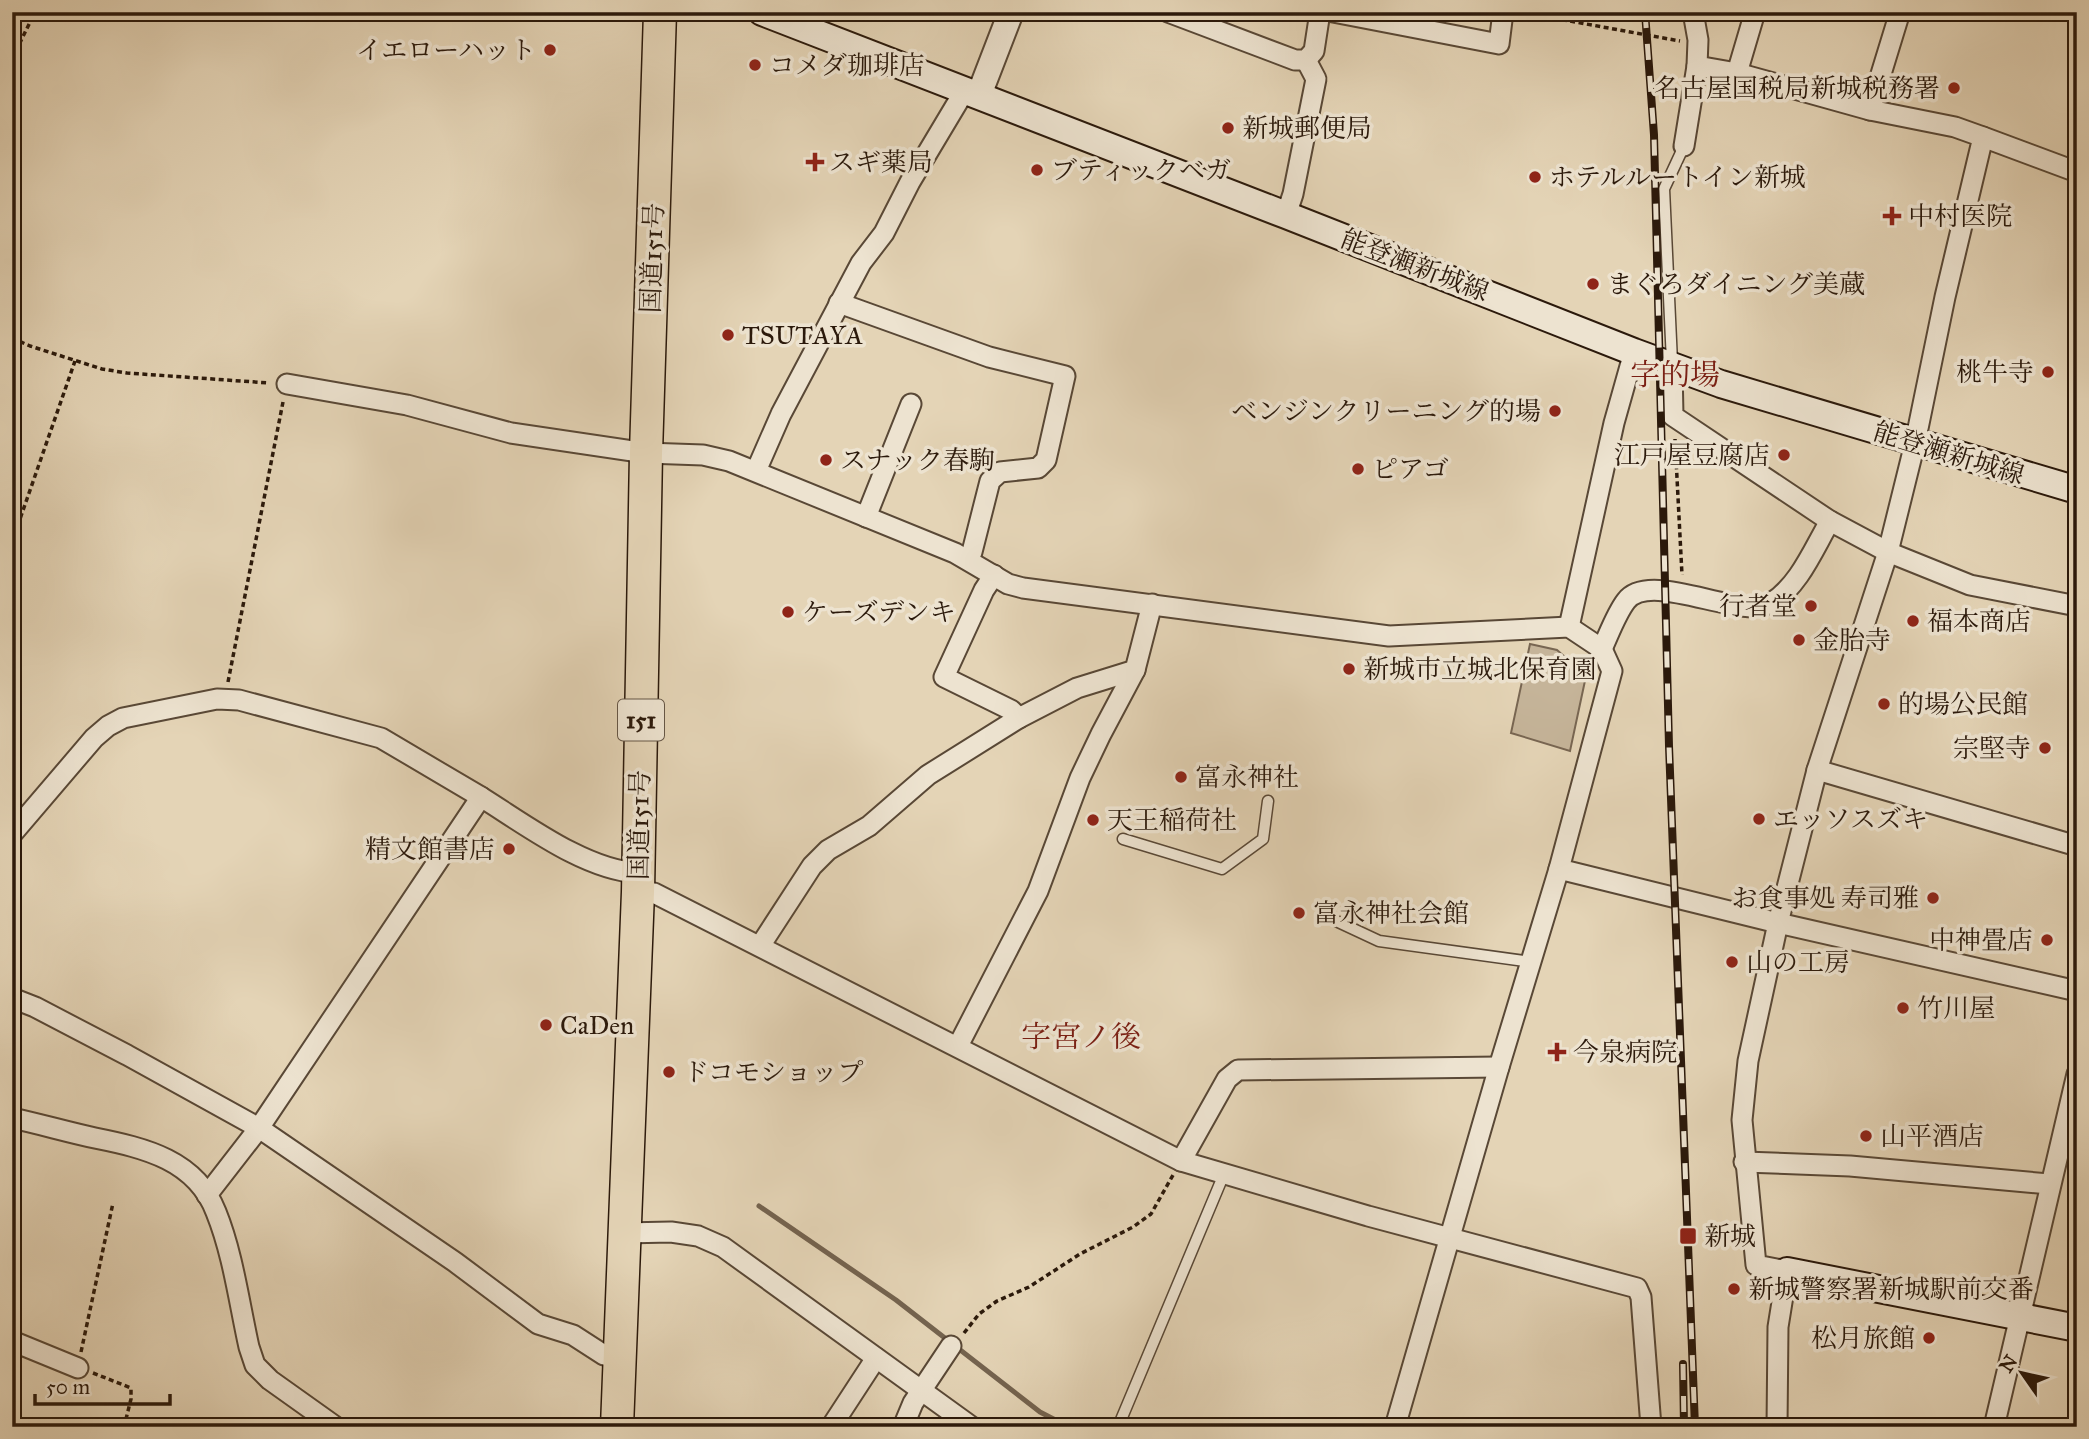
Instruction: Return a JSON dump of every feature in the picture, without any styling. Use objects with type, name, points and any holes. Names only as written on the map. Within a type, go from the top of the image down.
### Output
[{"type":"highway","name":"国道151号","points":[[617,1427],[638,882],[646,453],[660,12]]},
{"type":"main road","name":"能登瀬新城線","points":[[762,12],[1721,384],[2077,490]]},
{"type":"main road","points":[[1787,1271],[2077,1328]]},
{"type":"street","points":[[757,471],[781,414],[861,262],[884,233],[910,182],[972,93],[1012,12]]},
{"type":"street","points":[[1168,12],[1295,60],[1306,60],[1314,51],[1320,12]]},
{"type":"street","points":[[1333,12],[1499,44],[1503,12]]},
{"type":"street","points":[[1684,146],[1697,66],[1698,40],[1693,12]]},
{"type":"street","points":[[1737,73],[1755,12]]},
{"type":"street","points":[[1870,110],[1900,12]]},
{"type":"street","points":[[1286,215],[1293,194],[1316,79],[1306,60]]},
{"type":"street","points":[[1697,66],[1737,73],[1870,110],[1955,127],[2077,172]]},
{"type":"street","points":[[1777,1427],[1778,1326],[1787,1271],[1756,1265],[1742,1120],[1748,1061],[1778,923],[1817,770],[1888,552],[1983,137]]},
{"type":"street","points":[[839,303],[989,357],[1065,376],[1046,460],[1038,468],[1000,472],[990,481],[972,552],[967,559]]},
{"type":"street","points":[[1569,627],[1614,423],[1634,352]]},
{"type":"street","points":[[1672,366],[1673,416],[1830,521],[1888,552],[1970,584],[2077,606]]},
{"type":"street","points":[[287,384],[407,405],[511,433],[646,453],[703,455],[729,461],[967,559],[1007,584],[1024,588],[1389,636],[1569,627],[1602,649],[1612,671],[1559,869],[1395,1427]]},
{"type":"street","points":[[866,517],[911,404]]},
{"type":"street","points":[[1602,649],[1626,600],[1638,591],[1683,593],[1754,609],[1768,605],[1788,591],[1830,521]]},
{"type":"street","points":[[994,575],[984,590],[944,677],[1011,710],[1019,718]]},
{"type":"street","points":[[958,1046],[1038,891],[1080,778],[1135,670],[1152,604]]},
{"type":"street","points":[[760,946],[812,866],[828,850],[869,826],[928,775],[1019,718],[1077,688],[1135,670]]},
{"type":"street","points":[[12,834],[94,738],[123,718],[227,698],[381,738],[587,861],[623,872],[665,901],[760,946],[1181,1161],[1637,1289],[1641,1297],[1651,1427]]},
{"type":"street","points":[[1817,770],[2077,846]]},
{"type":"street","points":[[207,1195],[259,1128],[481,797]]},
{"type":"street","points":[[1559,869],[1778,923],[2077,991]]},
{"type":"street","points":[[12,998],[35,1007],[127,1055],[259,1128],[455,1262],[538,1324],[573,1335],[604,1355],[619,1356]]},
{"type":"street","points":[[1181,1161],[1227,1079],[1238,1070],[1499,1068]]},
{"type":"street","points":[[1994,1427],[2049,1184],[2072,1120],[2077,1074]]},
{"type":"street","points":[[12,1118],[119,1142],[157,1154],[187,1171],[216,1210],[255,1365],[270,1380],[336,1427]]},
{"type":"street","points":[[1744,1162],[1850,1166],[2049,1184]]},
{"type":"street","points":[[624,1233],[671,1232],[698,1236],[723,1247],[972,1427]]},
{"type":"street","points":[[12,1341],[78,1368]]},
{"type":"street","points":[[904,1427],[921,1390],[954,1342]]},
{"type":"street","points":[[831,1427],[876,1358]]},
{"type":"lane","points":[[1672,366],[1664,190],[1684,146]]},
{"type":"lane","points":[[1123,839],[1222,869],[1263,839],[1268,802]]},
{"type":"lane","points":[[1334,920],[1379,941],[1532,962]]},
{"type":"lane","points":[[1118,1427],[1224,1174]]},
{"type":"path","points":[[12,60],[35,12]]},
{"type":"path","points":[[1520,12],[1647,37],[1689,42],[1698,40]]},
{"type":"path","points":[[12,338],[75,361],[127,373],[287,384],[242,606],[227,698]]},
{"type":"path","points":[[12,542],[75,361]]},
{"type":"path","points":[[1673,416],[1683,593]]},
{"type":"path","points":[[954,1342],[964,1334],[979,1314],[997,1301],[1029,1287],[1080,1254],[1133,1227],[1151,1214],[1181,1161]]},
{"type":"path","points":[[113,1203],[78,1368],[131,1388],[124,1427]]},
{"type":"shaded area","points":[[1530,644],[1557,650],[1586,676],[1570,751],[1511,733]]},
{"type":"waterway","points":[[759,1206],[896,1300],[1040,1412],[1069,1427]]},
{"type":"railway","points":[[1645,12],[1654,135],[1669,746],[1695,1427]]},
{"type":"railway","points":[[1683,1364],[1684,1427]]},
{"type":"place","name":"イエローハット","points":[[550,50]]},
{"type":"place","name":"コメダ珈琲店","points":[[755,65]]},
{"type":"place","name":"名古屋国税局新城税務署","points":[[1954,88]]},
{"type":"place","name":"新城郵便局","points":[[1228,128]]},
{"type":"place","name":"スギ薬局","points":[[815,162]]},
{"type":"place","name":"ブティックベガ","points":[[1037,170]]},
{"type":"place","name":"ホテルルートイン新城","points":[[1535,177]]},
{"type":"place","name":"中村医院","points":[[1892,216]]},
{"type":"place","name":"まぐろダイニング美蔵","points":[[1593,284]]},
{"type":"place","name":"TSUTAYA","points":[[728,335]]},
{"type":"place","name":"桃牛寺","points":[[2048,372]]},
{"type":"place","name":"ベンジンクリーニング的場","points":[[1555,411]]},
{"type":"place","name":"江戸屋豆腐店","points":[[1784,455]]},
{"type":"place","name":"スナック春駒","points":[[826,460]]},
{"type":"place","name":"ピアゴ","points":[[1358,469]]},
{"type":"place","name":"行者堂","points":[[1811,606]]},
{"type":"place","name":"ケーズデンキ","points":[[788,612]]},
{"type":"place","name":"福本商店","points":[[1913,621]]},
{"type":"place","name":"金胎寺","points":[[1799,640]]},
{"type":"place","name":"新城市立城北保育園","points":[[1349,669]]},
{"type":"place","name":"的場公民館","points":[[1884,704]]},
{"type":"place","name":"宗堅寺","points":[[2045,748]]},
{"type":"place","name":"富永神社","points":[[1181,777]]},
{"type":"place","name":"エッソスズキ","points":[[1759,819]]},
{"type":"place","name":"天王稲荷社","points":[[1093,820]]},
{"type":"place","name":"精文館書店","points":[[509,849]]},
{"type":"place","name":"お食事処 寿司雅","points":[[1933,898]]},
{"type":"place","name":"富永神社会館","points":[[1299,913]]},
{"type":"place","name":"中神畳店","points":[[2047,940]]},
{"type":"place","name":"山の工房","points":[[1732,962]]},
{"type":"place","name":"竹川屋","points":[[1903,1008]]},
{"type":"place","name":"CaDen","points":[[546,1025]]},
{"type":"place","name":"今泉病院","points":[[1557,1052]]},
{"type":"place","name":"ドコモショップ","points":[[669,1072]]},
{"type":"place","name":"山平酒店","points":[[1866,1136]]},
{"type":"place","name":"新城","points":[[1688,1236]]},
{"type":"place","name":"新城警察署新城駅前交番","points":[[1734,1289]]},
{"type":"place","name":"松月旅館","points":[[1929,1338]]},
{"type":"district","name":"字的場","points":[[1675,375]]},
{"type":"district","name":"字宮ノ後","points":[[1081,1037]]}]
